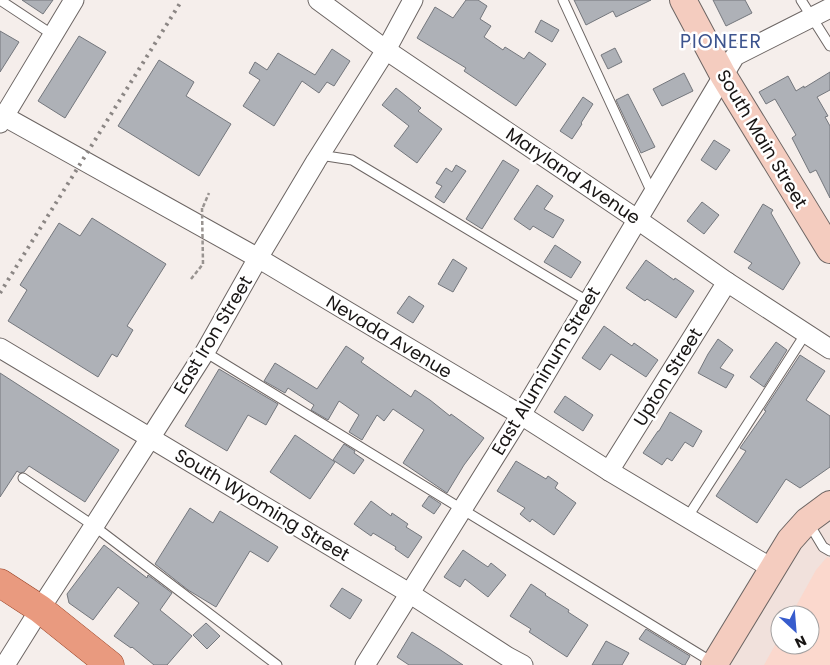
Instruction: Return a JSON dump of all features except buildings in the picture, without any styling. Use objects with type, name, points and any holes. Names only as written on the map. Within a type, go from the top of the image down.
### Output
[{"type":"main road","name":"South Main Street","points":[[683,0],[723,75],[830,250]]},
{"type":"main road","points":[[714,664],[790,540],[807,521],[830,504]]},
{"type":"main road","points":[[0,583],[40,609],[110,665]]},
{"type":"street","points":[[1,118],[74,0]]},
{"type":"street","name":"Maryland Avenue","points":[[318,0],[386,50],[727,282],[830,349]]},
{"type":"street","name":"East Iron Street","points":[[5,665],[205,352],[258,258],[386,50],[413,0]]},
{"type":"street","name":"East Aluminum Street","points":[[365,665],[521,415],[735,56],[830,8]]},
{"type":"street","name":"Nevada Avenue","points":[[1,118],[258,258],[521,415],[609,471],[773,569]]},
{"type":"street","name":"Upton Street","points":[[609,471],[727,282]]},
{"type":"street","name":"South Wyoming Street","points":[[0,348],[409,594],[511,662]]},
{"type":"lane","points":[[0,0],[53,34]]},
{"type":"lane","points":[[563,0],[653,195]]},
{"type":"lane","points":[[801,0],[830,46]]},
{"type":"lane","points":[[320,155],[352,160],[589,302]]},
{"type":"lane","points":[[687,518],[806,333]]},
{"type":"lane","points":[[205,352],[714,664]]},
{"type":"lane","points":[[22,478],[94,526],[277,665]]},
{"type":"lane","points":[[807,521],[823,547],[830,551]]},
{"type":"path","points":[[191,279],[203,264],[202,208],[209,193]]},
{"type":"shaded area","points":[[830,504],[830,665],[714,665]]},
{"type":"shaded area","points":[[827,557],[830,558],[830,665],[764,665],[770,654],[820,655],[820,605],[797,605],[816,570]]},
{"type":"railway","points":[[0,293],[182,0]]},
{"type":"district","name":"PIONEER","points":[[721,41]]}]
